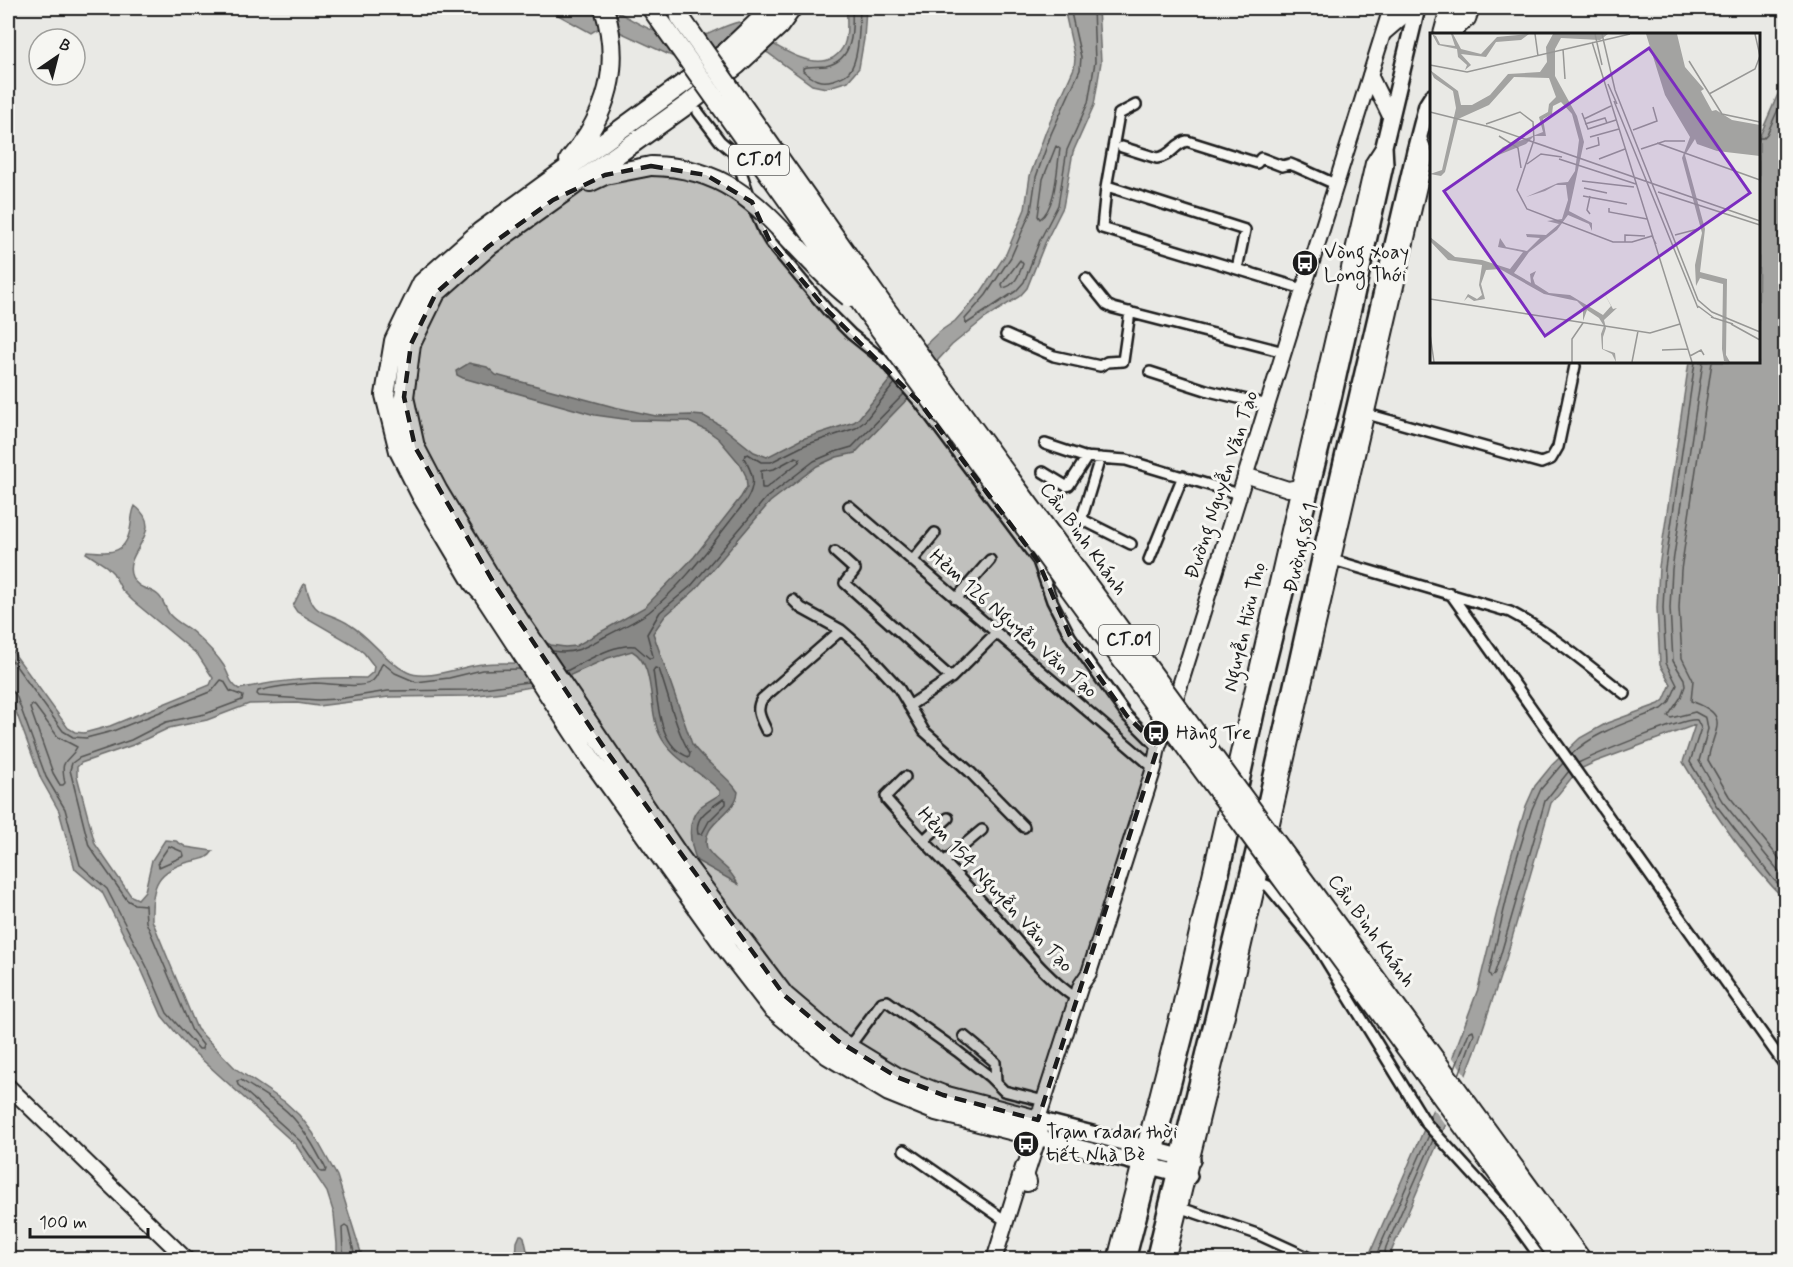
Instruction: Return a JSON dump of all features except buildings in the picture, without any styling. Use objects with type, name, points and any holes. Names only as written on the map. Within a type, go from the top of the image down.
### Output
[{"type":"highway","points":[[530,196],[580,147],[598,117],[608,93],[612,73],[612,49],[609,23],[604,8]]},
{"type":"highway","name":"CT.01","points":[[651,8],[867,312]]},
{"type":"highway","points":[[489,589],[474,584],[421,495],[399,451],[386,395],[394,341],[422,283],[480,232],[725,52],[770,8]]},
{"type":"highway","points":[[792,8],[779,26],[737,65],[688,104],[489,246],[436,293],[411,344],[404,397],[415,447],[489,589],[694,903],[772,1008],[828,1055],[889,1092],[936,1111],[1039,1131],[1024,1176],[1027,1182]]},
{"type":"highway","name":"Cầu Bình Khánh","points":[[677,11],[890,314],[1582,1260]]},
{"type":"highway","points":[[553,200],[605,175],[651,166],[689,169],[720,180],[741,192],[765,213],[833,284],[867,312]]},
{"type":"highway","name":"Cầu Bình Khánh","points":[[867,312],[1561,1260]]},
{"type":"main road","name":"Đường Nguyễn Văn Tạo","points":[[994,1260],[1088,987],[1089,973],[1154,768],[1158,747],[1172,711],[1391,8]]},
{"type":"main road","points":[[1383,34],[1413,8]]},
{"type":"main road","name":"Nguyễn Hữu Thọ","points":[[1126,1260],[1150,1149],[1190,1016],[1304,489],[1342,360],[1385,165],[1384,146],[1390,116],[1418,8]]},
{"type":"main road","points":[[1448,8],[1450,33]]},
{"type":"main road","points":[[1450,33],[1462,8]]},
{"type":"main road","points":[[1450,33],[1468,19],[1472,8]]},
{"type":"main road","points":[[1370,75],[1390,116]]},
{"type":"main road","points":[[1364,93],[1370,90],[1377,94],[1390,116]]},
{"type":"main road","points":[[1340,498],[1419,138],[1430,99]]},
{"type":"main road","points":[[1340,498],[1367,414],[1426,156],[1419,138]]},
{"type":"main road","points":[[1247,471],[1288,489],[1304,489],[1340,498]]},
{"type":"main road","name":"Đường số 1","points":[[1333,560],[1340,498]]},
{"type":"main road","name":"Đường số 1","points":[[1186,1158],[1309,608],[1340,498]]},
{"type":"main road","points":[[1154,1260],[1182,1174],[1258,882],[1333,560]]},
{"type":"main road","name":"Đường Nguyễn Văn Tạo","points":[[1039,1131],[1044,1101],[1076,998],[1089,973]]},
{"type":"main road","points":[[8,1086],[187,1260]]},
{"type":"main road","points":[[1039,1131],[1150,1149],[1186,1158]]},
{"type":"main road","points":[[1039,1131],[1182,1174]]},
{"type":"main road","name":"Nguyễn Hữu Thọ","points":[[1116,1260],[1146,1165]]},
{"type":"main road","points":[[1167,1260],[1181,1208],[1182,1174]]},
{"type":"main road","points":[[1002,1260],[1027,1182]]},
{"type":"street","points":[[1136,105],[1119,114],[1102,228],[1303,290]]},
{"type":"street","points":[[698,112],[720,141],[735,154],[760,223],[770,242],[827,310],[881,358],[920,403],[1038,561],[1052,601],[1070,636],[1127,716],[1158,747]]},
{"type":"street","points":[[1122,147],[1163,158],[1183,141],[1187,141],[1257,163],[1261,158],[1282,166],[1290,164],[1335,184]]},
{"type":"street","points":[[1107,186],[1245,230],[1237,269]]},
{"type":"street","points":[[1086,279],[1107,305],[1284,352]]},
{"type":"street","points":[[1006,335],[1054,356],[1100,366],[1107,362],[1123,361],[1130,312]]},
{"type":"street","points":[[1367,414],[1541,463],[1551,459],[1558,447],[1575,366]]},
{"type":"street","points":[[1150,372],[1209,391],[1268,405]]},
{"type":"street","points":[[1045,444],[1087,457],[1126,460],[1239,494]]},
{"type":"street","points":[[1043,472],[1066,486],[1069,485],[1087,457]]},
{"type":"street","points":[[1100,458],[1082,517],[1085,521],[1131,544]]},
{"type":"street","points":[[1149,560],[1183,476]]},
{"type":"street","name":"Hẻm 126 Nguyễn Văn Tạo","points":[[849,506],[995,634],[1154,768]]},
{"type":"street","points":[[912,561],[935,533]]},
{"type":"street","points":[[835,552],[855,570],[845,583],[951,678]]},
{"type":"street","points":[[956,599],[990,560]]},
{"type":"street","points":[[1333,560],[1510,612],[1533,624],[1625,694]]},
{"type":"street","points":[[1450,593],[1785,1066]]},
{"type":"street","points":[[793,600],[801,608],[841,630],[882,669],[924,731],[970,772],[1024,827]]},
{"type":"street","points":[[766,730],[758,706],[762,699],[841,630]]},
{"type":"street","points":[[909,706],[951,678],[995,634]]},
{"type":"street","name":"Hẻm 154 Nguyễn Văn Tạo","points":[[905,777],[886,796],[890,804],[1059,987],[1076,998]]},
{"type":"street","points":[[924,840],[948,818]]},
{"type":"street","points":[[945,862],[982,830]]},
{"type":"street","points":[[1258,882],[1268,886],[1316,944],[1426,1123],[1508,1213],[1542,1260]]},
{"type":"street","points":[[854,1040],[882,1002],[887,1001],[924,1026],[1008,1093],[1044,1101]]},
{"type":"street","points":[[964,1036],[995,1062],[996,1082]]},
{"type":"street","points":[[904,1150],[1006,1221]]},
{"type":"street","points":[[1181,1208],[1257,1234],[1314,1260]]},
{"type":"highlighted area","points":[[651,166],[706,175],[752,202],[770,242],[827,310],[920,403],[1038,561],[1070,636],[1127,716],[1158,747],[1038,1120],[943,1095],[897,1077],[838,1041],[784,995],[605,749],[495,585],[415,447],[404,397],[411,344],[436,293],[489,246],[553,200],[605,175]]},
{"type":"water","points":[[461,8],[563,8],[577,13],[611,11],[618,12],[661,34],[683,38],[708,34],[739,22],[777,47],[808,60],[822,61],[835,57],[846,41],[847,8],[866,8],[859,68],[848,81],[826,88],[812,85],[754,45],[678,59],[609,27],[599,28],[591,33],[551,11],[525,9],[506,13]]},
{"type":"water","points":[[1064,8],[1098,8],[1101,62],[1094,105],[1073,152],[1063,207],[1045,243],[1027,288],[1020,296],[984,319],[952,345],[938,360],[922,384],[855,453],[837,457],[817,466],[770,502],[695,590],[665,616],[653,633],[692,744],[738,792],[736,800],[713,825],[706,839],[708,851],[738,884],[697,861],[690,834],[692,820],[699,808],[720,794],[720,791],[671,751],[664,742],[656,723],[645,666],[640,657],[632,651],[608,658],[553,683],[503,692],[469,696],[389,697],[318,706],[297,703],[249,704],[207,720],[169,728],[133,745],[81,763],[77,767],[77,776],[95,844],[131,896],[138,899],[145,891],[152,860],[165,840],[176,841],[186,847],[213,851],[207,857],[181,864],[164,874],[155,888],[152,920],[197,1029],[236,1069],[285,1102],[299,1115],[313,1133],[337,1176],[363,1259],[335,1259],[337,1244],[334,1214],[327,1192],[296,1145],[187,1046],[162,1016],[102,892],[75,869],[59,811],[41,779],[8,690],[8,645],[68,728],[75,732],[84,733],[110,726],[210,685],[213,678],[198,655],[133,601],[122,590],[113,573],[106,566],[86,553],[87,551],[111,552],[122,547],[129,534],[135,506],[144,515],[147,524],[146,533],[132,559],[130,568],[134,581],[162,599],[170,615],[207,646],[239,689],[302,679],[366,678],[373,672],[374,666],[354,645],[297,612],[293,606],[304,584],[312,603],[317,608],[358,630],[385,656],[399,667],[415,675],[434,674],[483,664],[534,664],[523,632],[551,645],[576,646],[645,607],[694,557],[741,497],[747,487],[746,476],[740,464],[719,439],[687,421],[631,420],[595,415],[463,378],[457,375],[456,371],[469,363],[487,367],[496,375],[614,407],[656,416],[704,416],[720,425],[754,452],[767,457],[802,439],[854,422],[898,370],[939,332],[955,321],[981,292],[1006,254],[1025,209],[1030,176],[1046,131],[1074,68],[1075,58]]},
{"type":"water","points":[[1785,54],[1785,900],[1730,834],[1683,762],[1695,725],[1578,770],[1551,803],[1506,959],[1477,1046],[1388,1259],[1367,1260],[1436,1102],[1478,989],[1509,863],[1526,806],[1535,786],[1552,765],[1580,738],[1607,723],[1659,704],[1664,700],[1671,684],[1660,665],[1657,608],[1659,567],[1689,363],[1760,363],[1760,136],[1778,94]]},
{"type":"water","points":[[520,1235],[524,1237],[529,1259],[516,1259],[517,1242]]},
{"type":"pier","points":[[1451,1055],[1468,1078],[1448,1128],[1431,1106]]},
{"type":"place","name":"Vòng xoay Long Thới","points":[[1305,263]]},
{"type":"place","name":"Hàng Tre","points":[[1156,733]]},
{"type":"place","name":"Trạm radar thời tiết Nhà Bè","points":[[1026,1144]]}]
